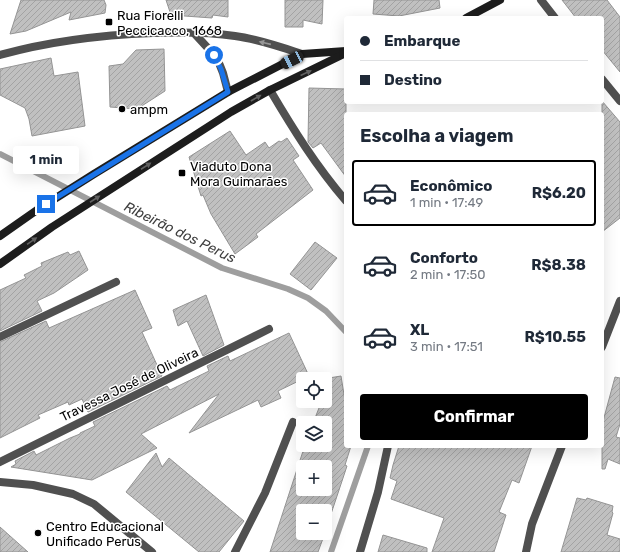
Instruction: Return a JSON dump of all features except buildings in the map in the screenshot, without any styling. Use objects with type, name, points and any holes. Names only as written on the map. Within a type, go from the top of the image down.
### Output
[{"type":"main road","points":[[470,16],[500,0]]},
{"type":"main road","points":[[0,236],[94,174],[228,92],[302,54],[344,52]]},
{"type":"main road","points":[[0,264],[113,187],[231,112],[270,90],[344,53]]},
{"type":"street","points":[[541,0],[553,16]]},
{"type":"street","points":[[0,55],[24,48],[99,36],[160,33],[194,33],[236,36],[274,45],[302,54]]},
{"type":"street","points":[[194,33],[217,58],[228,92]]},
{"type":"street","points":[[604,81],[620,101]]},
{"type":"street","points":[[270,90],[284,115],[315,162],[344,198]]},
{"type":"street","points":[[0,337],[116,282]]},
{"type":"street","points":[[604,342],[620,300]]},
{"type":"street","name":"Travessa José de Oliveira","points":[[0,462],[269,328]]},
{"type":"street","points":[[235,552],[265,493],[293,422]]},
{"type":"street","points":[[360,552],[378,492],[388,448]]},
{"type":"street","points":[[526,552],[532,524],[561,448]]},
{"type":"street","points":[[0,482],[33,485],[73,494],[94,504],[152,552]]},
{"type":"waterway","name":"Ribeirão dos Perus","points":[[0,154],[222,268],[288,289],[308,298],[326,311],[344,330]]},
{"type":"waterway","name":"Ribeirão dos Perus","points":[[331,552],[367,448]]},
{"type":"place","name":"Rua Fiorelli Peccicacco, 1668","points":[[109,22]]},
{"type":"place","name":"ampm","points":[[122,109]]},
{"type":"place","name":"Viaduto Dona Mora Guimarães","points":[[182,173]]},
{"type":"place","name":"Centro Educacional Unificado Perus","points":[[38,533]]},
{"type":"route","points":[[46,204],[228,92],[217,58],[214,55]]}]
